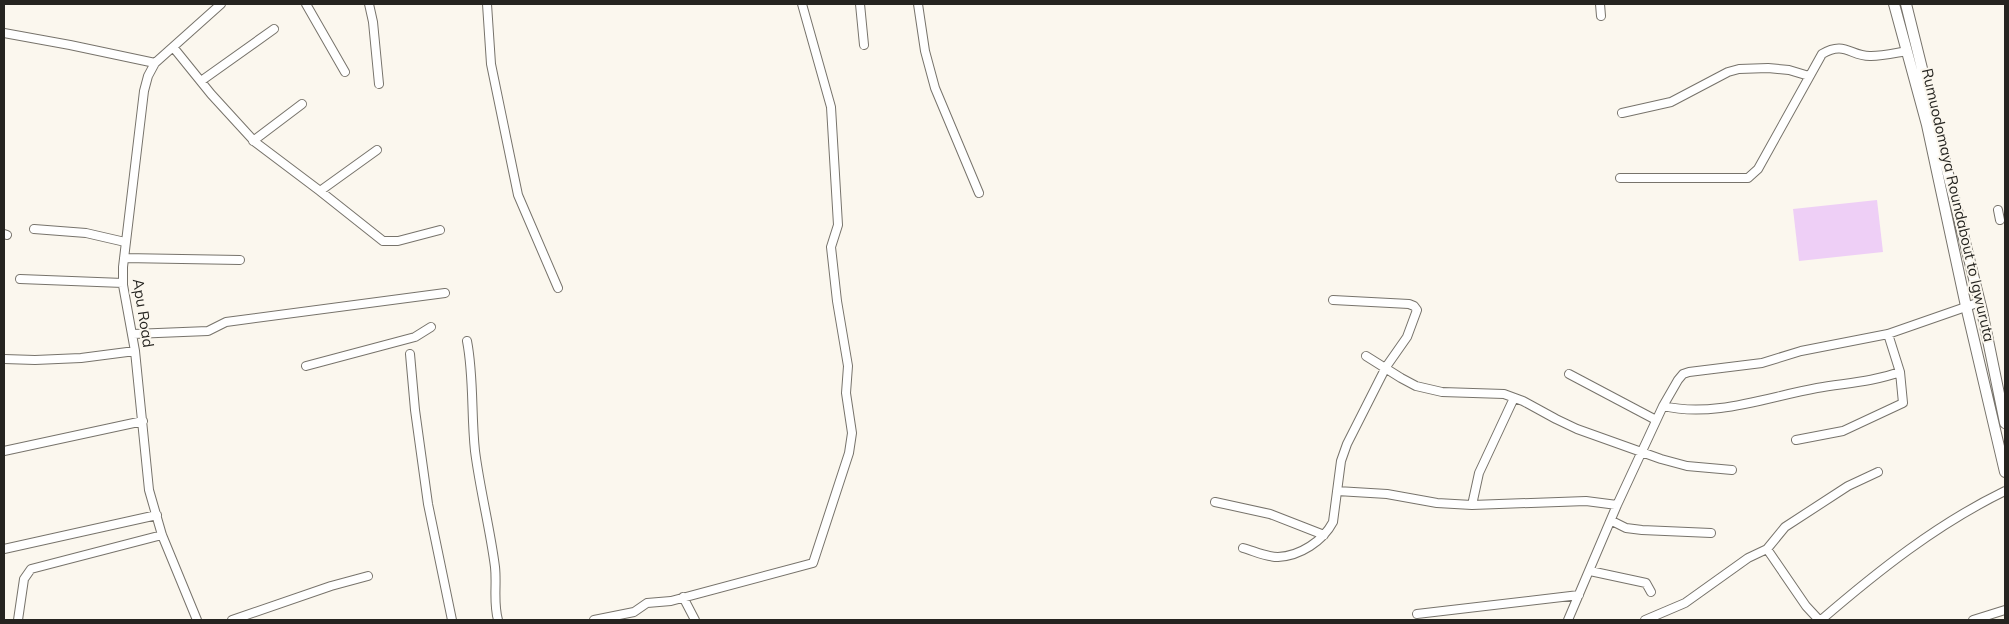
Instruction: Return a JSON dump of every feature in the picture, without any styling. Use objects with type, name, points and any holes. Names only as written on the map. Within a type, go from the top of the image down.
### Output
[{"type":"main road","name":"Rumuodomaya Roundabout to Igwuruta","points":[[1894,4],[1927,125],[1966,306],[2005,472]]},
{"type":"main road","points":[[1906,4],[1980,302],[2005,424]]},
{"type":"street","name":"Apu Road","points":[[196,620],[162,535],[149,490],[133,334],[123,282],[124,258],[144,91],[148,76],[155,63],[221,4]]},
{"type":"street","points":[[306,4],[345,72]]},
{"type":"street","points":[[369,4],[379,84]]},
{"type":"street","points":[[487,4],[491,64],[518,195],[558,288]]},
{"type":"street","points":[[594,620],[634,612],[647,603],[671,601],[683,596],[814,563],[849,453],[852,433],[846,393],[848,366],[837,301],[831,247],[838,225],[831,107],[802,4]]},
{"type":"street","points":[[860,4],[864,45]]},
{"type":"street","points":[[918,4],[925,52],[936,88],[979,193]]},
{"type":"street","points":[[1600,4],[1601,16]]},
{"type":"street","points":[[200,81],[274,29]]},
{"type":"street","points":[[4,33],[155,63]]},
{"type":"street","points":[[173,47],[200,81],[253,140],[275,159],[320,191],[383,241],[398,242],[440,230]]},
{"type":"street","points":[[1620,178],[1748,178],[1758,169],[1822,54],[1828,50],[1843,48],[1868,57],[1907,51]]},
{"type":"street","points":[[1622,113],[1671,102],[1728,72],[1739,69],[1782,70],[1809,76]]},
{"type":"street","points":[[253,140],[302,104]]},
{"type":"street","points":[[320,191],[377,150]]},
{"type":"street","points":[[1998,210],[2000,220]]},
{"type":"street","points":[[34,229],[86,233],[126,242]]},
{"type":"street","points":[[124,258],[240,260]]},
{"type":"street","points":[[20,279],[123,282]]},
{"type":"street","points":[[133,334],[208,331],[226,322],[445,293]]},
{"type":"street","points":[[1243,548],[1278,557],[1302,551],[1324,535],[1333,522],[1341,461],[1347,444],[1386,368],[1407,337],[1416,310],[1414,306],[1392,302],[1333,300]]},
{"type":"street","points":[[1568,620],[1641,452],[1663,406],[1683,374],[1762,362],[1801,351],[1888,334],[1980,302]]},
{"type":"street","points":[[306,366],[415,337],[431,327]]},
{"type":"street","points":[[1796,440],[1843,431],[1902,403],[1900,372],[1888,334]]},
{"type":"street","points":[[467,341],[481,491],[491,536],[496,573],[494,607],[498,620]]},
{"type":"street","points":[[4,359],[81,358],[135,351]]},
{"type":"street","points":[[410,354],[415,410],[428,504],[452,620]]},
{"type":"street","points":[[1366,356],[1401,378],[1429,390],[1504,394],[1556,420],[1641,452],[1687,466],[1732,470]]},
{"type":"street","points":[[1663,406],[1680,410],[1732,406],[1818,388],[1880,379],[1900,372]]},
{"type":"street","points":[[1569,374],[1656,420]]},
{"type":"street","points":[[1472,505],[1479,473],[1514,398]]},
{"type":"street","points":[[4,451],[143,421]]},
{"type":"street","points":[[1645,620],[1685,603],[1748,558],[1767,549],[1785,526],[1848,486],[1878,472]]},
{"type":"street","points":[[1337,490],[1388,494],[1437,502],[1472,505],[1586,501],[1617,505]]},
{"type":"street","points":[[1767,549],[1806,606],[1820,620],[1872,577],[1913,547],[1980,504],[2005,492]]},
{"type":"street","points":[[1215,502],[1270,514],[1324,535]]},
{"type":"street","points":[[4,549],[157,515]]},
{"type":"street","points":[[1612,521],[1626,528],[1642,530],[1711,533]]},
{"type":"street","points":[[18,620],[24,579],[31,569],[162,535]]},
{"type":"street","points":[[1590,570],[1646,584],[1651,592]]},
{"type":"street","points":[[232,620],[331,586],[368,576]]},
{"type":"street","points":[[1417,614],[1579,595]]},
{"type":"street","points":[[683,596],[695,620]]},
{"type":"street","points":[[1973,620],[2005,610]]},
{"type":"shaded area","points":[[1877,200],[1883,252],[1799,261],[1793,209]]}]
